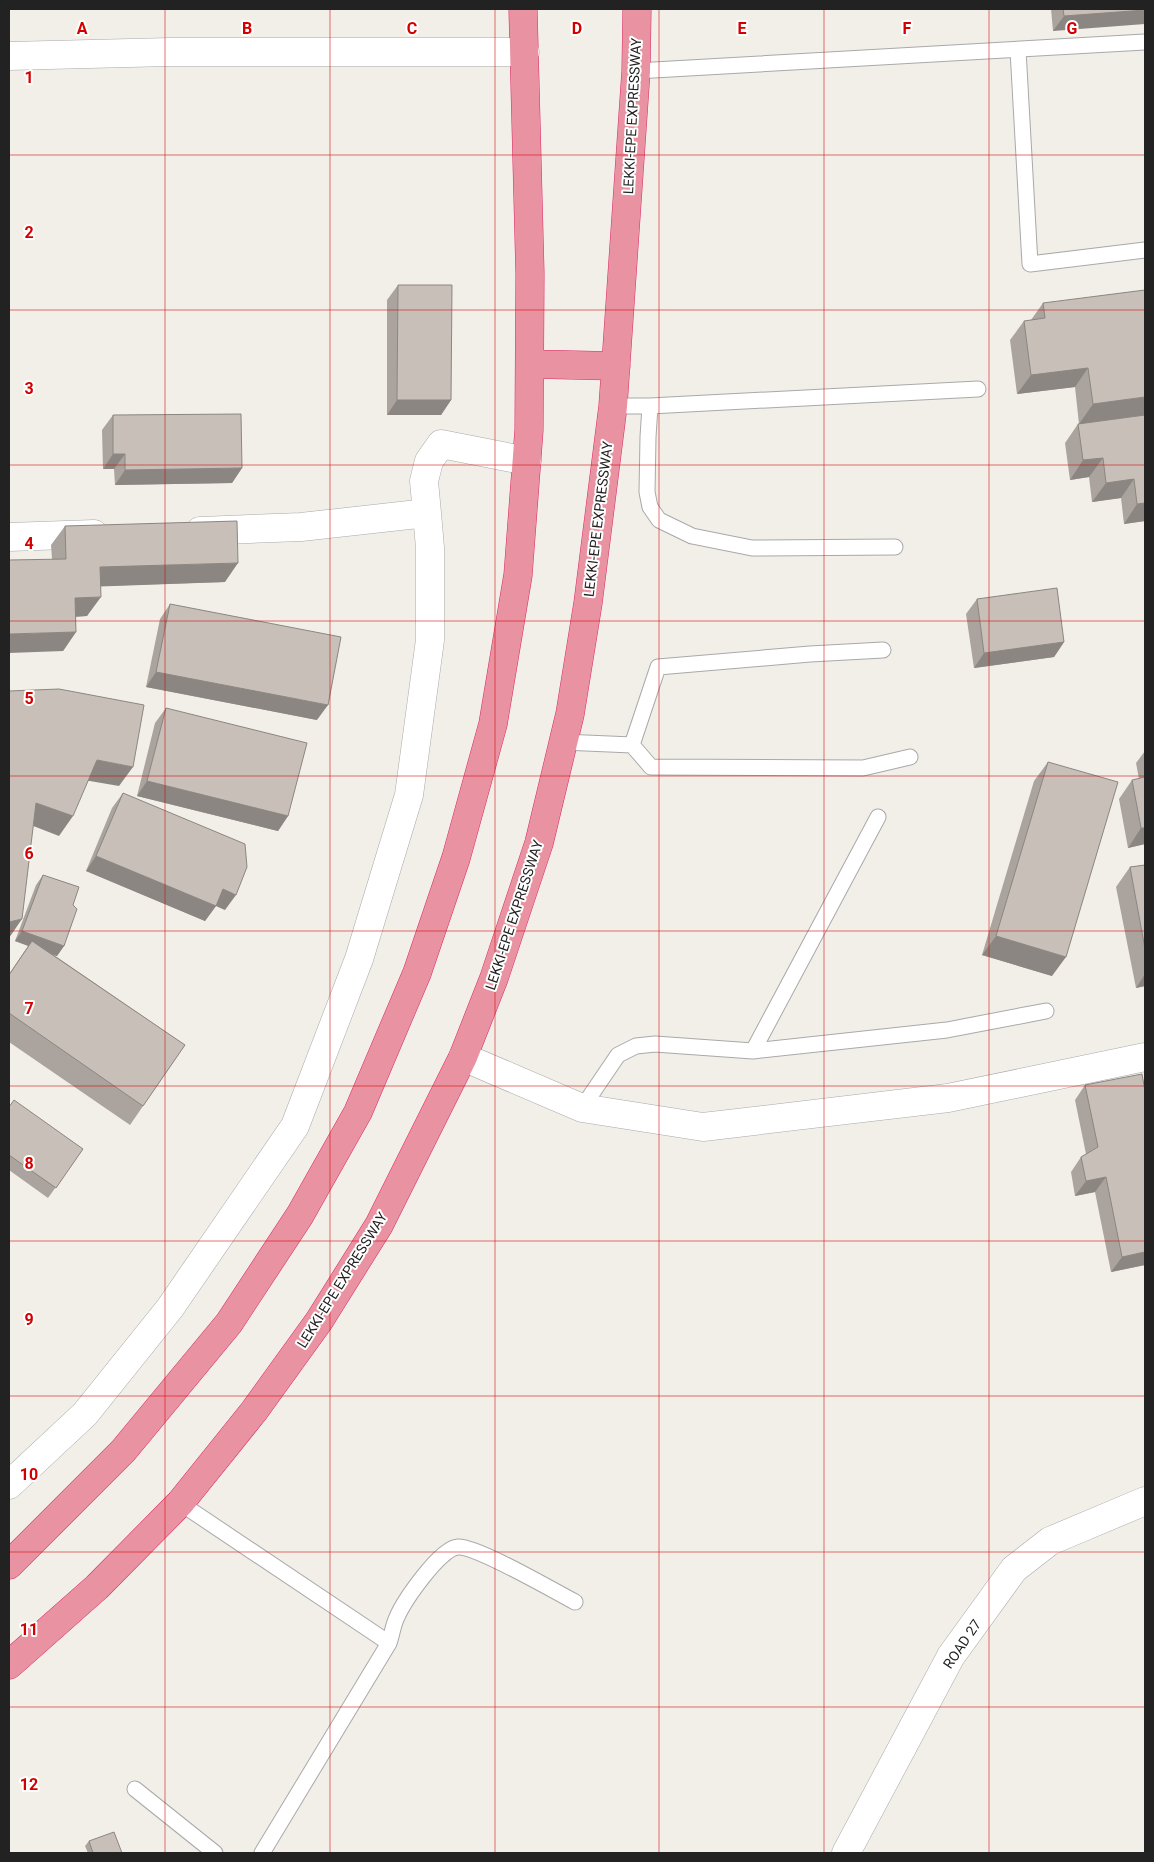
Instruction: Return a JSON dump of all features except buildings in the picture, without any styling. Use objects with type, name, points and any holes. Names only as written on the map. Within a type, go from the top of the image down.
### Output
[{"type":"highway","points":[[9,1565],[123,1451],[229,1323],[300,1215],[358,1112],[420,964],[456,858],[493,724],[518,575],[527,461],[529,430],[530,264],[523,9]]},
{"type":"highway","name":"LEKKI-EPE EXPRESSWAY","points":[[9,1665],[97,1587],[180,1503],[254,1411],[319,1321],[379,1225],[463,1057],[494,978],[538,843],[570,714],[588,603],[613,406],[636,70],[637,9]]},
{"type":"highway","points":[[530,364],[616,366]]},
{"type":"street","points":[[9,56],[170,52],[525,52]]},
{"type":"street","points":[[9,1485],[84,1414],[170,1308],[295,1126],[359,959],[409,794],[430,640],[430,548],[424,481],[429,461],[441,444],[527,461]]},
{"type":"street","points":[[174,532],[301,527],[427,513]]},
{"type":"street","points":[[9,537],[116,534]]},
{"type":"street","points":[[463,1057],[582,1108],[704,1127],[948,1098],[1145,1057]]},
{"type":"street","name":"ROAD 27","points":[[846,1853],[951,1656],[1014,1569],[1050,1541],[1144,1507]]},
{"type":"lane","points":[[636,70],[1145,42]]},
{"type":"lane","points":[[1018,50],[1030,264],[1145,250]]},
{"type":"lane","points":[[613,406],[650,406],[978,389]]},
{"type":"lane","points":[[650,406],[647,492],[650,507],[658,520],[692,536],[752,548],[895,547]]},
{"type":"lane","points":[[632,745],[658,667],[810,654],[883,650]]},
{"type":"lane","points":[[563,742],[632,745],[651,767],[863,768],[910,757]]},
{"type":"lane","points":[[753,1051],[878,817]]},
{"type":"lane","points":[[582,1108],[618,1055],[636,1046],[655,1044],[753,1051],[947,1030],[1046,1011]]},
{"type":"lane","points":[[180,1503],[389,1643]]},
{"type":"lane","points":[[262,1853],[389,1643],[397,1617],[423,1576],[451,1549],[459,1547],[493,1559],[575,1602]]},
{"type":"lane","points":[[135,1788],[215,1853]]}]
